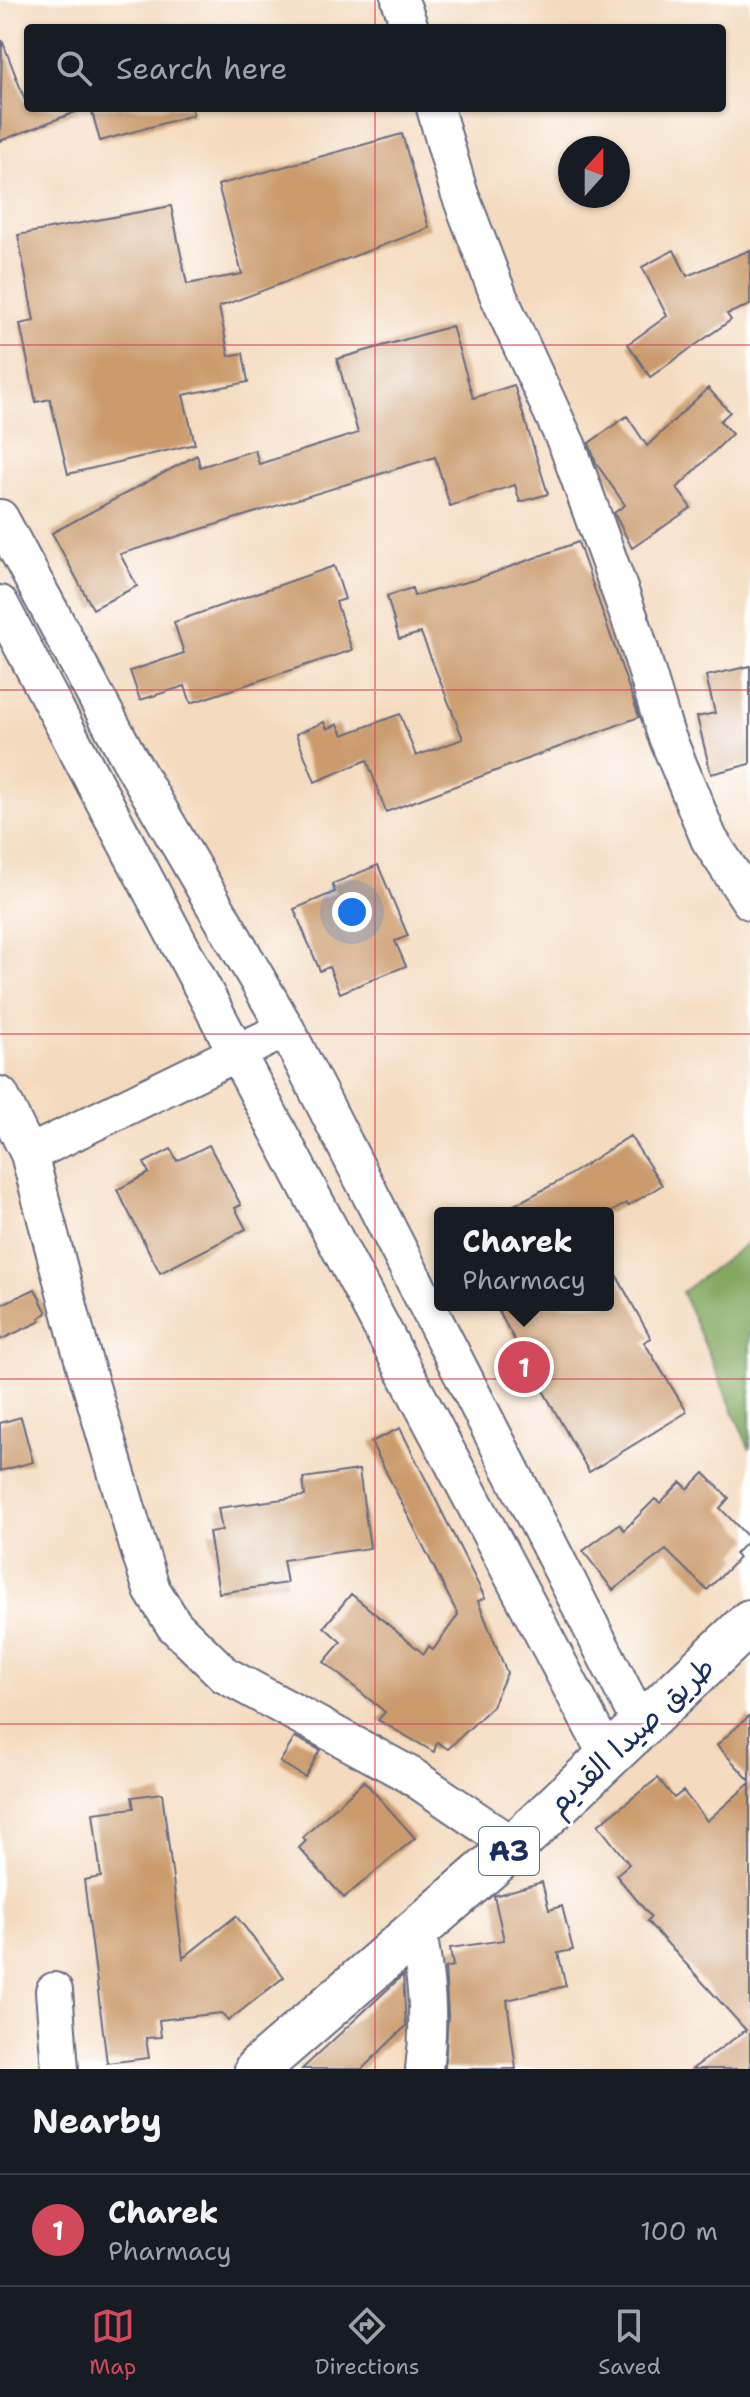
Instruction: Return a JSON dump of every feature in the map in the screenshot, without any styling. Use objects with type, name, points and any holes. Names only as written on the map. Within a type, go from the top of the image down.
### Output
[{"type":"highway","name":"طريق صيدا القديم","points":[[257,2069],[514,1846],[749,1626]]},
{"type":"street","points":[[400,0],[409,24]]},
{"type":"street","points":[[436,112],[459,192],[499,297],[583,488],[665,732],[709,839],[750,901]]},
{"type":"street","points":[[0,518],[129,758],[286,1029],[642,1727]]},
{"type":"street","points":[[0,604],[608,1757]]},
{"type":"street","points":[[29,1154],[286,1029]]},
{"type":"street","points":[[0,1095],[29,1154],[79,1345],[152,1590],[174,1625],[225,1675],[410,1775],[514,1846]]},
{"type":"street","points":[[417,1927],[427,1978],[429,2025],[424,2069]]},
{"type":"street","points":[[54,1991],[60,2069]]},
{"type":"green space","points":[[750,1241],[750,1450],[682,1292]]},
{"type":"building","points":[[2,40],[24,98],[24,112],[76,112],[0,141]]},
{"type":"building","points":[[92,112],[193,112],[193,115],[100,141]]},
{"type":"building","points":[[402,134],[429,228],[219,307],[229,356],[243,353],[248,382],[183,395],[195,444],[68,474],[50,399],[36,402],[20,324],[34,321],[18,235],[171,206],[187,284],[242,274],[218,185]]},
{"type":"building","points":[[674,250],[687,276],[750,250],[750,305],[727,314],[731,320],[650,377],[628,344],[667,316],[642,267]]},
{"type":"building","points":[[452,326],[473,398],[514,385],[548,494],[520,502],[515,485],[450,506],[435,457],[120,554],[137,586],[93,609],[52,533],[197,455],[200,467],[255,450],[259,464],[358,433],[337,359]]},
{"type":"building","points":[[708,388],[730,412],[720,421],[732,434],[677,488],[691,508],[632,548],[614,513],[625,505],[596,463],[589,443],[627,416],[647,446]]},
{"type":"building","points":[[578,542],[639,717],[386,812],[367,760],[315,782],[296,734],[324,722],[327,729],[338,724],[343,735],[400,714],[416,756],[463,739],[421,633],[399,639],[387,596],[412,588],[414,596],[474,580]]},
{"type":"building","points":[[334,566],[345,599],[336,602],[352,650],[191,703],[185,686],[140,700],[130,671],[184,653],[174,622]]},
{"type":"building","points":[[750,666],[750,764],[711,774],[697,717],[715,713],[706,676]]},
{"type":"building","points":[[378,865],[408,936],[395,941],[406,966],[340,993],[329,967],[320,971],[294,909],[335,892],[332,884]]},
{"type":"building","points":[[630,1136],[662,1185],[628,1206],[626,1203],[614,1210],[614,1207],[510,1207],[560,1181]]},
{"type":"building","points":[[209,1145],[241,1205],[235,1208],[246,1229],[160,1273],[117,1190],[149,1173],[144,1163],[171,1149],[177,1161]]},
{"type":"building","points":[[614,1271],[651,1338],[644,1342],[687,1412],[589,1472],[498,1311],[614,1311]]},
{"type":"building","points":[[35,1289],[47,1313],[39,1318],[41,1321],[0,1340],[0,1305]]},
{"type":"building","points":[[21,1417],[33,1462],[0,1471],[0,1423]]},
{"type":"building","points":[[400,1428],[485,1598],[478,1601],[507,1673],[491,1708],[448,1749],[437,1742],[434,1752],[378,1720],[385,1712],[324,1662],[341,1642],[324,1627],[351,1594],[424,1654],[429,1646],[433,1650],[458,1615],[371,1442]]},
{"type":"building","points":[[359,1470],[370,1548],[283,1560],[287,1583],[219,1593],[209,1532],[222,1530],[218,1508],[305,1496],[303,1478]]},
{"type":"building","points":[[704,1473],[729,1498],[720,1508],[750,1539],[735,1554],[739,1558],[707,1590],[666,1550],[613,1590],[583,1551],[619,1524],[624,1530],[655,1499],[660,1503],[681,1482],[688,1489]]},
{"type":"building","points":[[750,1715],[750,1781],[717,1745]]},
{"type":"building","points":[[295,1737],[320,1750],[305,1777],[280,1762]]},
{"type":"building","points":[[658,1778],[674,1798],[683,1791],[707,1821],[750,1783],[750,2069],[692,2069],[746,2030],[647,1921],[651,1917],[616,1875],[629,1864],[598,1825]]},
{"type":"building","points":[[364,1781],[415,1838],[344,1898],[299,1848],[306,1841],[303,1837]]},
{"type":"building","points":[[162,1793],[183,1958],[236,1916],[284,1977],[228,2021],[221,2013],[159,2020],[161,2037],[146,2038],[149,2058],[107,2063],[84,1880],[101,1877],[93,1813],[134,1808],[132,1797]]},
{"type":"building","points":[[542,1882],[549,1910],[562,1906],[573,1950],[558,1953],[566,1986],[507,2000],[516,2069],[445,2069],[448,2015],[445,1968],[453,1966],[450,1948],[504,1940],[494,1896]]},
{"type":"building","points":[[403,1975],[406,2026],[362,2069],[302,2069]]},
{"type":"place","name":"Charek","points":[[524,1367]]}]
